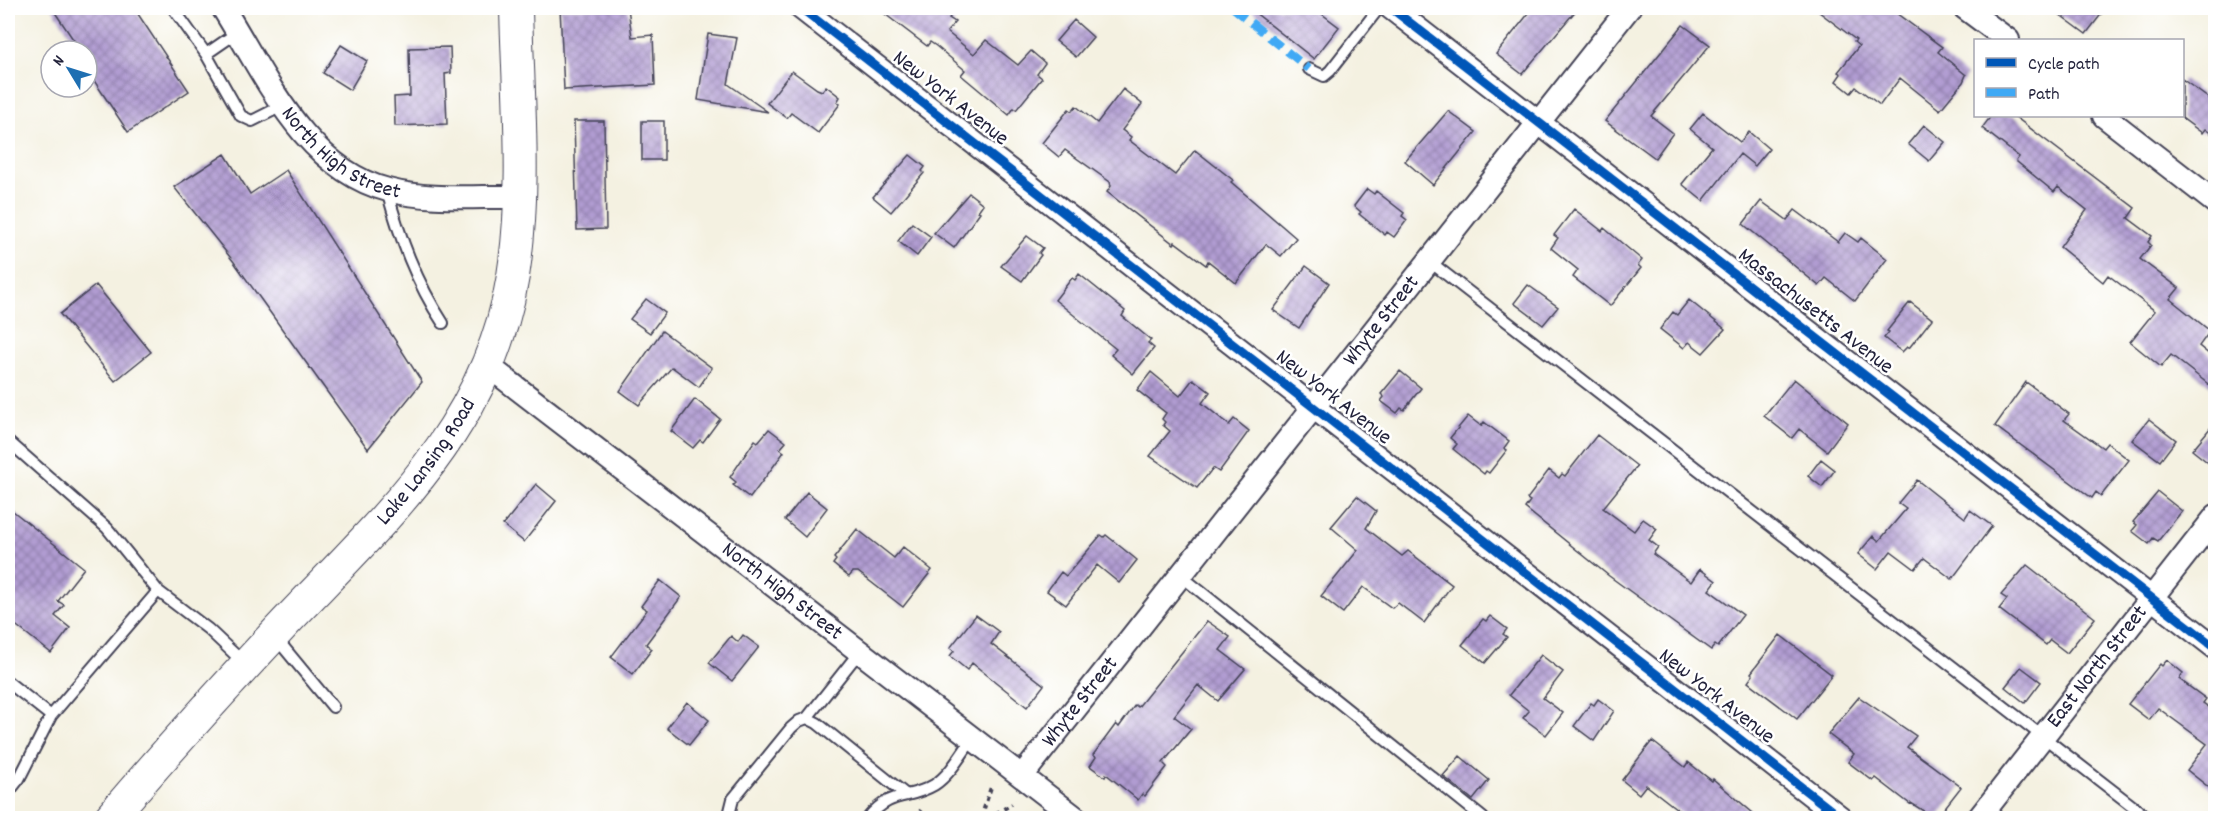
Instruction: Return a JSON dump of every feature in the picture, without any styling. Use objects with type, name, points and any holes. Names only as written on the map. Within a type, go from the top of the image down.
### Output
[{"type":"main road","name":"Lake Lansing Road","points":[[110,819],[274,635],[387,519],[420,480],[460,421],[487,365],[513,276],[520,197],[516,8]]},
{"type":"street","name":"North High Street","points":[[223,8],[284,105],[320,150],[342,168],[387,190],[430,196],[520,197]]},
{"type":"street","name":"New York Avenue","points":[[801,8],[1841,819]]},
{"type":"street","name":"Massachusetts Avenue","points":[[1391,8],[2216,648]]},
{"type":"street","name":"Whyte Street","points":[[1022,776],[1629,8]]},
{"type":"street","points":[[1965,8],[2006,39]]},
{"type":"street","points":[[2105,117],[2216,203]]},
{"type":"street","name":"North High Street","points":[[487,365],[1076,819]]},
{"type":"street","name":"East North Street","points":[[1979,819],[2216,516]]},
{"type":"lane","points":[[174,8],[206,54],[240,116],[252,122],[284,105]]},
{"type":"lane","points":[[1309,69],[1324,76],[1330,71],[1379,8]]},
{"type":"lane","points":[[206,54],[238,32]]},
{"type":"lane","points":[[387,190],[400,239],[425,295],[443,323]]},
{"type":"lane","points":[[1430,261],[2148,819]]},
{"type":"lane","points":[[8,441],[108,528],[158,591],[208,630],[246,666]]},
{"type":"lane","points":[[1180,574],[1483,819]]},
{"type":"lane","points":[[8,793],[19,779],[51,716],[158,591]]},
{"type":"lane","points":[[274,635],[333,707]]},
{"type":"lane","points":[[734,819],[730,811],[733,800],[791,728],[807,718],[860,651]]},
{"type":"lane","points":[[8,682],[51,716]]},
{"type":"lane","points":[[807,718],[817,723],[905,794]]},
{"type":"lane","points":[[868,819],[887,800],[932,786],[941,779],[973,738]]},
{"type":"path","points":[[981,819],[991,788]]},
{"type":"path","points":[[988,819],[1012,804]]},
{"type":"building","points":[[52,8],[134,8],[189,91],[128,132],[99,88],[99,39],[73,39]]},
{"type":"building","points":[[560,8],[628,8],[632,37],[653,35],[655,85],[564,90]]},
{"type":"building","points":[[877,8],[957,8],[949,18],[955,22],[947,32],[974,54],[986,40],[1018,65],[1031,51],[1045,63],[1037,74],[1042,78],[1016,110],[1014,108],[1009,115],[961,75],[965,70],[936,46],[930,42],[927,46]]},
{"type":"building","points":[[1249,8],[1314,8],[1339,27],[1314,59]]},
{"type":"building","points":[[1533,8],[1578,8],[1522,74],[1496,54]]},
{"type":"building","points":[[1814,8],[1889,8],[1942,47],[1938,52],[1966,75],[1963,82],[1940,110],[1900,78],[1880,105],[1856,87],[1851,93],[1836,81],[1841,74],[1838,72],[1859,46],[1854,42],[1856,40]]},
{"type":"building","points":[[2051,8],[2106,8],[2086,34]]},
{"type":"building","points":[[1074,20],[1093,37],[1076,57],[1056,41]]},
{"type":"building","points":[[1683,25],[1710,45],[1651,116],[1673,133],[1655,158],[1605,121]]},
{"type":"building","points":[[708,34],[737,38],[728,84],[768,112],[698,100]]},
{"type":"building","points":[[341,45],[367,61],[350,90],[323,73]]},
{"type":"building","points":[[450,47],[451,73],[445,74],[447,124],[395,126],[394,97],[410,96],[409,48]]},
{"type":"building","points":[[792,71],[817,89],[822,91],[826,86],[840,97],[837,102],[840,104],[818,133],[791,113],[787,118],[767,103]]},
{"type":"building","points":[[2184,80],[2216,104],[2216,137],[2205,129],[2202,133],[2182,118],[2184,117]]},
{"type":"building","points":[[1123,89],[1142,104],[1122,130],[1131,137],[1129,140],[1175,175],[1195,150],[1233,180],[1231,182],[1296,238],[1281,256],[1266,244],[1236,283],[1208,261],[1206,265],[1175,242],[1174,244],[1107,192],[1111,186],[1110,182],[1065,150],[1059,157],[1042,143],[1069,109],[1072,111],[1076,106],[1097,123]]},
{"type":"building","points":[[1448,111],[1476,132],[1433,185],[1405,161]]},
{"type":"building","points":[[1703,113],[1740,142],[1749,132],[1769,149],[1755,166],[1740,154],[1703,201],[1682,184],[1712,147],[1690,129]]},
{"type":"building","points":[[1990,117],[2015,117],[2135,208],[2128,218],[2152,236],[2148,242],[2151,245],[2140,259],[2179,288],[2170,299],[2210,331],[2199,346],[2216,360],[2216,390],[2171,355],[2161,367],[2130,342],[2155,311],[2108,275],[2103,282],[2060,247],[2087,210],[2058,187],[2054,192],[2016,161],[2019,157],[1982,128]]},
{"type":"building","points":[[574,121],[604,121],[606,229],[577,230]]},
{"type":"building","points":[[642,121],[664,121],[664,160],[642,160]]},
{"type":"building","points":[[1924,125],[1945,142],[1929,161],[1908,144]]},
{"type":"building","points":[[225,154],[250,194],[286,170],[422,382],[368,449],[234,262],[174,187]]},
{"type":"building","points":[[910,155],[925,167],[922,171],[924,173],[891,212],[873,197]]},
{"type":"building","points":[[1367,189],[1374,194],[1376,191],[1404,213],[1402,216],[1407,220],[1394,237],[1387,232],[1385,235],[1359,214],[1361,212],[1354,206]]},
{"type":"building","points":[[969,193],[983,204],[978,211],[980,212],[954,248],[934,233]]},
{"type":"building","points":[[1761,201],[1787,220],[1795,210],[1838,242],[1845,233],[1858,242],[1861,238],[1887,259],[1855,301],[1826,278],[1819,286],[1743,224]]},
{"type":"building","points":[[1574,209],[1602,231],[1604,228],[1642,260],[1638,265],[1641,268],[1610,306],[1573,277],[1578,270],[1551,248],[1558,238],[1554,235]]},
{"type":"building","points":[[912,223],[931,237],[917,256],[898,241]]},
{"type":"building","points":[[1027,236],[1043,248],[1039,253],[1041,255],[1022,281],[1001,266]]},
{"type":"building","points":[[1306,266],[1329,283],[1299,328],[1273,310]]},
{"type":"building","points":[[1079,274],[1125,311],[1122,316],[1151,340],[1148,343],[1154,348],[1133,374],[1111,355],[1116,349],[1055,300],[1072,278],[1075,280]]},
{"type":"building","points":[[96,285],[151,352],[115,381],[60,314]]},
{"type":"building","points":[[1528,285],[1558,307],[1543,325],[1514,303]]},
{"type":"building","points":[[646,299],[665,313],[650,333],[630,319]]},
{"type":"building","points":[[1689,300],[1725,329],[1703,353],[1689,342],[1684,348],[1660,329],[1673,312],[1677,315]]},
{"type":"building","points":[[1910,302],[1932,319],[1909,348],[1907,347],[1902,352],[1884,338]]},
{"type":"building","points":[[662,331],[712,368],[699,387],[672,367],[639,405],[620,391]]},
{"type":"building","points":[[1400,371],[1421,388],[1404,410],[1401,408],[1397,413],[1381,401],[1384,397],[1381,394]]},
{"type":"building","points":[[1151,372],[1180,396],[1193,379],[1210,392],[1202,403],[1229,425],[1234,419],[1249,431],[1219,472],[1213,468],[1197,488],[1150,456],[1170,431],[1163,425],[1165,422],[1162,419],[1166,413],[1137,390]]},
{"type":"building","points":[[1794,379],[1848,423],[1827,451],[1799,429],[1792,438],[1764,416]]},
{"type":"building","points":[[2026,382],[2069,414],[2064,420],[2103,448],[2107,443],[2129,460],[2101,496],[2096,492],[2092,498],[1995,426]]},
{"type":"building","points":[[695,399],[720,419],[703,442],[700,440],[693,448],[671,431]]},
{"type":"building","points":[[1468,416],[1481,426],[1484,422],[1509,441],[1504,448],[1507,450],[1489,473],[1486,471],[1484,474],[1453,449],[1457,444],[1450,438]]},
{"type":"building","points":[[2149,419],[2176,440],[2160,461],[2132,440]]},
{"type":"building","points":[[2216,421],[2216,469],[2192,450]]},
{"type":"building","points":[[769,429],[786,442],[780,449],[784,452],[750,498],[733,485],[736,482],[730,477],[755,440],[758,442]]},
{"type":"building","points":[[1597,435],[1637,466],[1603,508],[1634,531],[1643,519],[1657,529],[1649,540],[1658,547],[1653,554],[1691,582],[1700,569],[1716,581],[1709,590],[1743,615],[1718,647],[1715,645],[1711,650],[1609,576],[1525,508],[1530,501],[1527,499],[1549,470],[1559,478],[1562,474],[1565,476]]},
{"type":"building","points":[[1821,459],[1835,470],[1822,487],[1808,476]]},
{"type":"building","points":[[1917,480],[1965,518],[1970,510],[1992,526],[1952,579],[1924,558],[1915,569],[1891,551],[1877,569],[1858,554],[1873,536],[1879,541],[1906,509],[1898,503]]},
{"type":"building","points":[[536,484],[556,501],[524,542],[503,525]]},
{"type":"building","points":[[807,492],[827,508],[805,537],[785,520]]},
{"type":"building","points":[[2158,492],[2182,511],[2158,541],[2153,538],[2149,544],[2132,531],[2137,525],[2133,522]]},
{"type":"building","points":[[1357,496],[1376,511],[1366,528],[1402,556],[1408,551],[1452,585],[1424,623],[1398,603],[1392,608],[1363,587],[1343,613],[1321,596],[1358,550],[1331,527]]},
{"type":"building","points":[[8,507],[84,568],[58,601],[64,605],[55,616],[70,628],[51,653],[8,619]]},
{"type":"building","points":[[857,529],[894,558],[903,547],[932,570],[903,607],[858,572],[853,572],[849,577],[833,564],[836,560],[834,558]]},
{"type":"building","points":[[1101,535],[1104,537],[1106,535],[1137,560],[1119,583],[1097,565],[1066,605],[1047,591],[1061,572],[1066,576]]},
{"type":"building","points":[[2027,565],[2095,618],[2067,653],[2050,640],[2046,645],[1999,609],[2007,599],[2001,595]]},
{"type":"building","points":[[660,580],[681,597],[646,644],[652,649],[633,674],[611,657],[647,610],[641,606]]},
{"type":"building","points":[[976,615],[999,632],[991,644],[1044,685],[1027,707],[972,663],[967,670],[950,656],[954,651],[950,648]]},
{"type":"building","points":[[1490,616],[1507,629],[1503,634],[1507,637],[1485,663],[1462,645],[1483,619],[1486,621]]},
{"type":"building","points":[[1207,621],[1230,637],[1220,650],[1245,669],[1218,701],[1198,685],[1174,716],[1191,729],[1163,763],[1167,767],[1145,796],[1142,794],[1138,800],[1106,774],[1105,777],[1090,766],[1096,757],[1093,755],[1116,724],[1119,727],[1135,705],[1138,707]]},
{"type":"building","points":[[743,635],[759,647],[732,681],[709,663],[731,636],[738,642]]},
{"type":"building","points":[[1780,635],[1832,675],[1797,719],[1748,682],[1753,675],[1751,673]]},
{"type":"building","points":[[1541,655],[1563,672],[1543,698],[1563,713],[1546,735],[1523,718],[1529,711],[1509,695]]},
{"type":"building","points":[[2167,660],[2183,673],[2179,679],[2206,699],[2203,703],[2216,712],[2216,793],[2187,770],[2207,744],[2158,708],[2149,720],[2128,704],[2160,664],[2162,666]]},
{"type":"building","points":[[2021,667],[2041,682],[2025,703],[2005,687]]},
{"type":"building","points":[[1859,697],[1916,736],[1907,747],[1961,787],[1936,819],[1910,804],[1876,778],[1873,781],[1848,762],[1854,754],[1828,734]]},
{"type":"building","points":[[1598,699],[1614,711],[1594,741],[1574,726],[1591,703],[1594,705]]},
{"type":"building","points":[[687,702],[709,720],[689,745],[667,728]]},
{"type":"building","points":[[1652,741],[1685,767],[1688,762],[1712,781],[1713,779],[1760,819],[1690,819],[1646,785],[1639,794],[1622,780]]},
{"type":"building","points":[[1460,756],[1489,780],[1473,800],[1443,776]]},
{"type":"marked path","points":[[1233,8],[1309,69]]},
{"type":"cycle path","points":[[801,8],[1841,818]]},
{"type":"cycle path","points":[[1391,8],[2216,648]]}]
